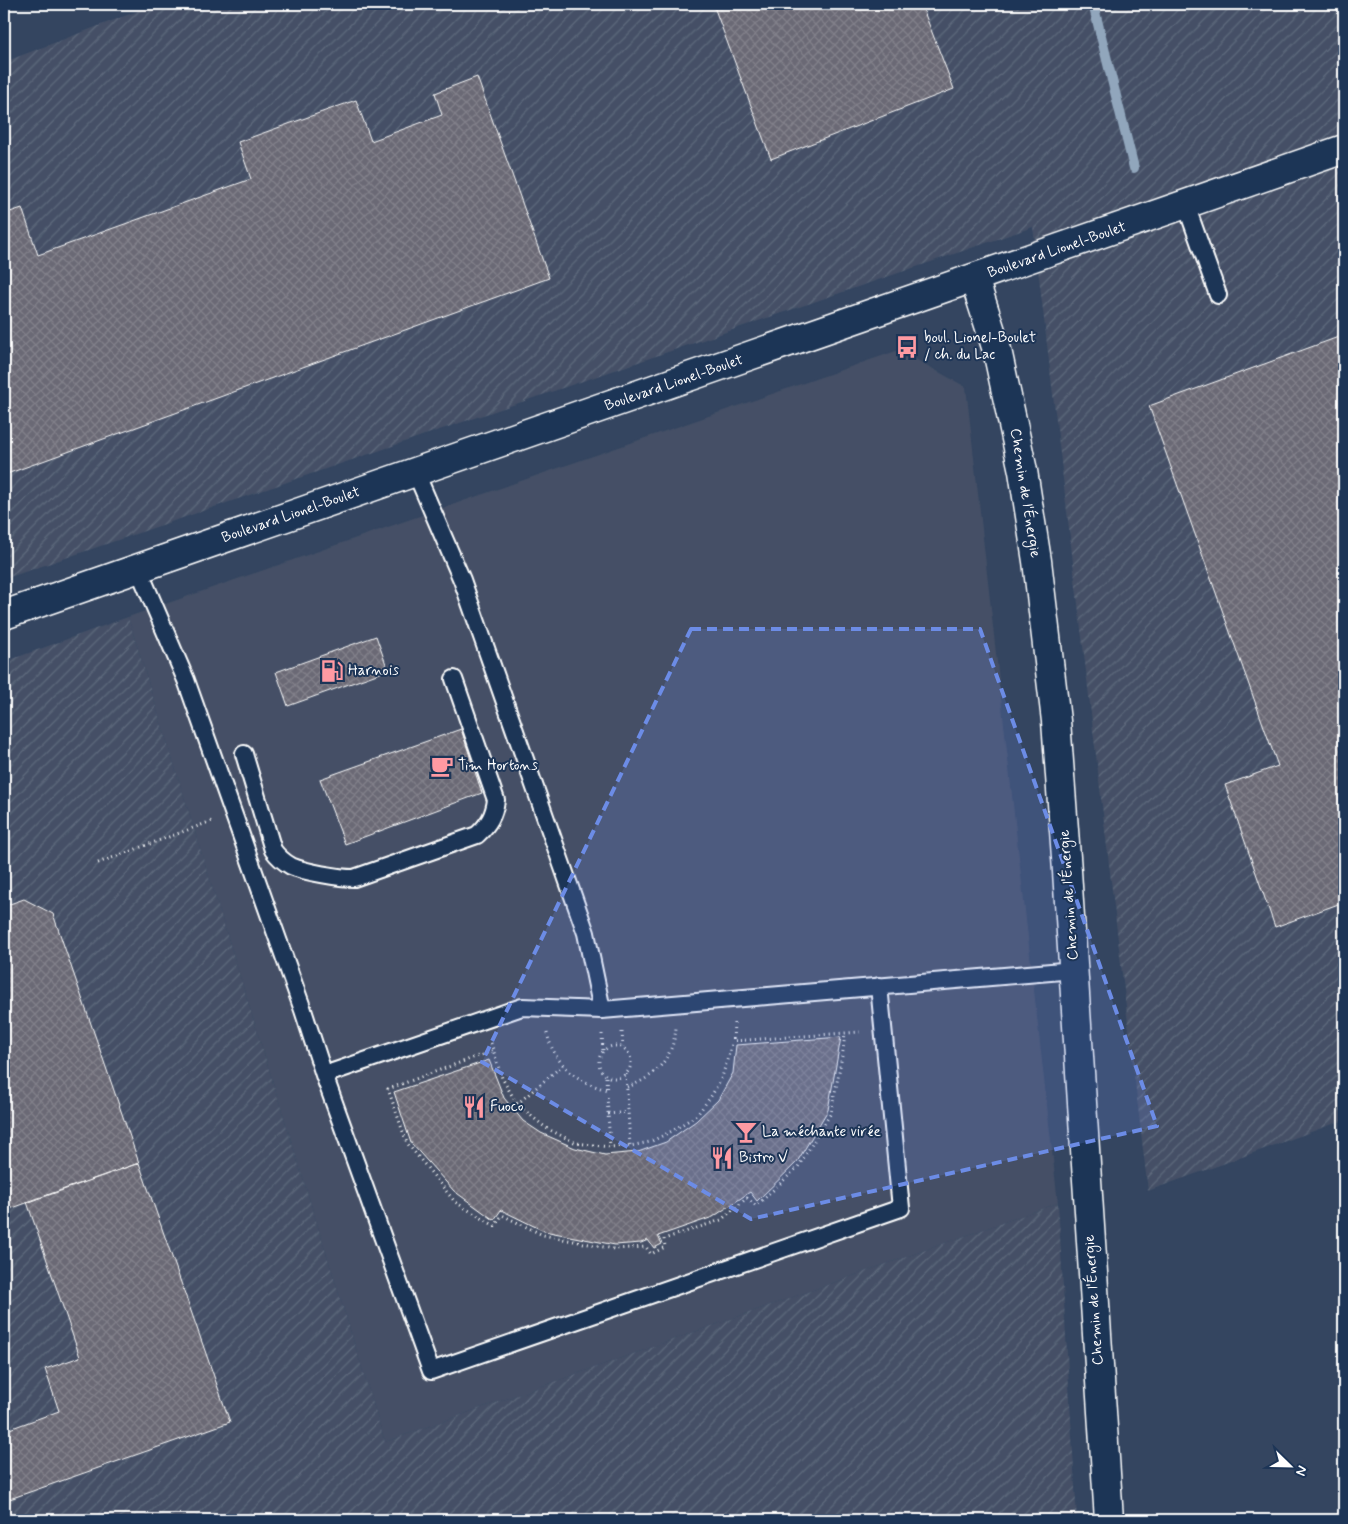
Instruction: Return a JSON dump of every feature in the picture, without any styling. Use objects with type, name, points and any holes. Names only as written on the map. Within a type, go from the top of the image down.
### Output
[{"type":"main road","name":"Boulevard Lionel-Boulet","points":[[4,615],[1344,150]]},
{"type":"main road","name":"Chemin de l'Énergie","points":[[974,278],[997,350],[1011,408],[1023,471],[1036,552],[1056,721],[1109,1520]]},
{"type":"lane","points":[[1186,205],[1218,295]]},
{"type":"lane","points":[[416,473],[462,580],[583,924],[602,1018]]},
{"type":"lane","points":[[138,568],[186,680],[303,1010],[324,1075],[432,1371],[901,1208],[879,986]]},
{"type":"lane","points":[[244,754],[273,850],[280,858],[292,866],[342,878],[354,878],[478,835],[487,826],[494,814],[496,800],[454,679]]},
{"type":"lane","points":[[324,1075],[522,1007],[602,1018],[879,986],[1074,970]]},
{"type":"path","points":[[98,863],[234,813]]},
{"type":"path","points":[[602,1018],[603,1051],[598,1060],[599,1067],[606,1077],[610,1147]]},
{"type":"path","points":[[627,1087],[640,1083],[651,1076],[663,1062],[671,1050],[676,1035],[677,1020]]},
{"type":"path","points":[[606,1077],[617,1079],[626,1074],[631,1065],[630,1058],[623,1047],[622,1024]]},
{"type":"path","points":[[546,1030],[549,1044],[557,1059],[569,1072],[583,1082],[607,1090]]},
{"type":"path","points":[[492,1051],[388,1089],[407,1143],[455,1202],[495,1226],[502,1215],[543,1235],[614,1249],[646,1247],[651,1254],[666,1247],[664,1239],[721,1220],[747,1198],[756,1206],[798,1167],[830,1113],[845,1033]]},
{"type":"path","points":[[488,1034],[502,1078],[517,1104],[546,1128],[576,1143],[610,1147],[650,1142],[665,1135],[696,1115],[712,1095],[722,1077],[732,1044]]},
{"type":"path","points":[[603,1051],[613,1046],[623,1047]]},
{"type":"path","points":[[517,1104],[563,1065]]},
{"type":"path","points":[[626,1074],[630,1146]]},
{"type":"path","points":[[608,1114],[628,1112]]},
{"type":"highlighted area","points":[[691,629],[980,629],[1157,1126],[751,1219],[482,1062]]},
{"type":"shaded area","points":[[156,4],[1344,4],[1344,1120],[1148,1191],[1033,227],[4,579],[4,62]]},
{"type":"shaded area","points":[[899,350],[966,387],[1058,1203],[385,1442],[128,617]]},
{"type":"shaded area","points":[[128,617],[385,1442],[1058,1203],[1077,1520],[4,1520],[4,662]]},
{"type":"building","points":[[713,4],[921,4],[954,89],[771,159]]},
{"type":"building","points":[[477,77],[549,278],[4,475],[4,214],[22,208],[38,255],[251,179],[238,142],[356,100],[371,141],[442,115],[435,93]]},
{"type":"building","points":[[1344,335],[1344,902],[1275,927],[1225,785],[1278,766],[1149,406]]},
{"type":"building","name":"Harnois","points":[[376,636],[388,670],[288,706],[276,672]]},
{"type":"building","points":[[461,729],[482,793],[345,844],[320,779]]},
{"type":"building","points":[[24,899],[53,914],[139,1163],[4,1211],[4,906]]},
{"type":"building","points":[[841,1037],[828,1110],[797,1162],[757,1201],[750,1192],[713,1217],[658,1236],[662,1244],[654,1248],[648,1240],[641,1243],[615,1245],[544,1231],[501,1210],[494,1220],[454,1191],[411,1143],[394,1092],[489,1060],[504,1098],[523,1121],[541,1133],[575,1148],[605,1155],[638,1152],[666,1142],[696,1121],[718,1100],[733,1073],[736,1045]]},
{"type":"building","points":[[139,1163],[230,1422],[4,1501],[4,1431],[59,1411],[45,1369],[80,1357],[27,1202]]},
{"type":"waterway","points":[[1093,4],[1134,168]]},
{"type":"place","name":"boul. Lionel-Boulet / ch. du Lac","points":[[907,347]]},
{"type":"place","name":"Harnois","points":[[332,671]]},
{"type":"place","name":"Tim Hortons","points":[[442,766]]},
{"type":"place","name":"Fuoco","points":[[474,1107]]},
{"type":"place","name":"La méchante virée","points":[[746,1132]]},
{"type":"place","name":"Bistro V","points":[[722,1158]]}]
